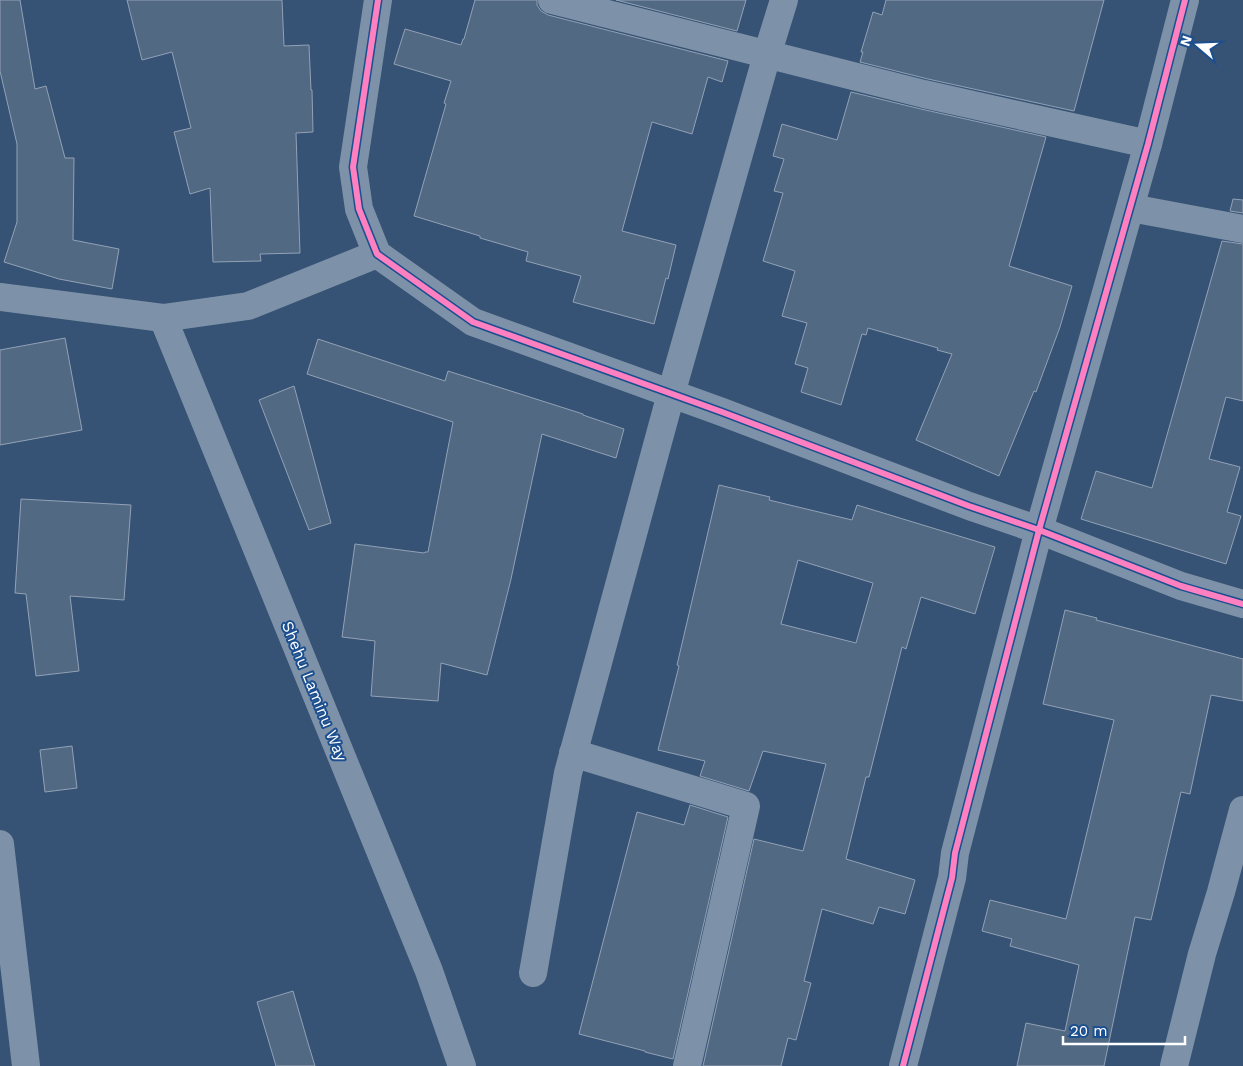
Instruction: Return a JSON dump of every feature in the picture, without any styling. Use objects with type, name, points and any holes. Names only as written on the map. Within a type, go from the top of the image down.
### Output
[{"type":"street","points":[[378,0],[353,167],[359,209],[377,254],[473,322],[969,506],[1039,530],[1181,586],[1243,604]]},
{"type":"street","points":[[552,0],[924,94],[1148,144]]},
{"type":"street","points":[[533,973],[573,753],[671,394],[784,0]]},
{"type":"street","points":[[903,1066],[952,878],[955,853],[1039,530],[1131,208],[1186,0]]},
{"type":"street","points":[[1131,208],[1243,229]]},
{"type":"street","points":[[0,297],[163,318],[248,306],[377,254]]},
{"type":"street","name":"Shehu Laminu Way","points":[[163,318],[429,971],[462,1066]]},
{"type":"street","points":[[573,753],[746,806],[687,1066]]},
{"type":"street","points":[[1174,1066],[1202,954],[1243,810]]},
{"type":"street","points":[[0,844],[26,1066]]},
{"type":"building","points":[[0,0],[20,0],[35,89],[46,86],[65,158],[74,158],[73,240],[119,249],[112,289],[59,279],[4,262],[17,222],[17,144],[0,71]]},
{"type":"building","points":[[127,0],[282,0],[284,46],[309,45],[313,132],[296,133],[300,253],[260,254],[261,261],[213,262],[210,188],[190,194],[174,132],[191,128],[172,52],[142,60]]},
{"type":"building","points":[[475,0],[537,0],[537,5],[541,11],[548,15],[728,61],[722,82],[708,77],[692,134],[652,122],[622,231],[676,245],[654,324],[573,302],[581,276],[526,261],[528,252],[414,216],[451,81],[394,64],[405,29],[461,45]]},
{"type":"building","points":[[616,0],[746,0],[737,31]]},
{"type":"building","points":[[886,0],[1104,0],[1074,111],[860,62],[863,52],[861,52],[873,12],[882,15]]},
{"type":"building","points":[[851,92],[1046,137],[1009,266],[1072,286],[1060,327],[1036,392],[1034,391],[999,476],[916,440],[952,354],[937,350],[938,348],[868,328],[866,335],[862,334],[841,405],[801,392],[808,368],[795,364],[807,323],[782,316],[795,271],[763,261],[783,193],[774,191],[784,159],[773,156],[782,124],[837,140]]},
{"type":"building","points":[[1233,199],[1243,200],[1243,213],[1230,211]]},
{"type":"building","points":[[1222,241],[1243,244],[1243,401],[1226,397],[1209,459],[1240,467],[1227,512],[1241,516],[1226,564],[1081,519],[1096,471],[1152,488]]},
{"type":"building","points":[[65,338],[82,430],[0,445],[0,350]]},
{"type":"building","points":[[318,339],[445,381],[448,371],[624,429],[616,458],[542,434],[511,579],[487,675],[441,663],[438,701],[371,696],[375,641],[342,637],[355,544],[428,552],[453,422],[307,374]]},
{"type":"building","points":[[294,386],[331,523],[309,530],[259,400]]},
{"type":"building","points":[[719,485],[770,497],[769,500],[852,520],[857,505],[995,547],[975,614],[921,597],[906,649],[902,647],[869,777],[866,777],[846,859],[915,880],[905,914],[879,907],[873,924],[822,909],[804,981],[811,983],[796,1040],[788,1038],[781,1066],[703,1066],[754,839],[803,851],[826,764],[763,751],[749,791],[700,776],[705,761],[658,750],[679,666],[677,665]],"holes":[[[798,560],[873,583],[856,643],[781,624]]]},
{"type":"building","points":[[21,499],[131,505],[124,600],[70,596],[79,671],[36,676],[26,594],[15,593]]},
{"type":"building","points":[[1065,610],[1243,659],[1243,701],[1211,695],[1190,794],[1181,792],[1151,920],[1135,917],[1104,1066],[1017,1066],[1026,1023],[1065,1031],[1079,965],[1010,946],[1012,939],[982,931],[990,900],[1066,919],[1114,720],[1043,704]]},
{"type":"building","points":[[72,746],[77,788],[45,792],[40,750]]},
{"type":"building","points":[[690,805],[728,817],[673,1059],[579,1034],[637,812],[684,825]]},
{"type":"building","points":[[293,991],[315,1066],[276,1066],[257,1002]]},
{"type":"cycle path","points":[[378,0],[353,167],[359,209],[377,254],[473,322],[722,412],[969,506],[1039,530],[1181,586],[1243,604]]},
{"type":"cycle path","points":[[903,1066],[952,878],[955,853],[1039,530],[1148,144],[1185,0]]}]
